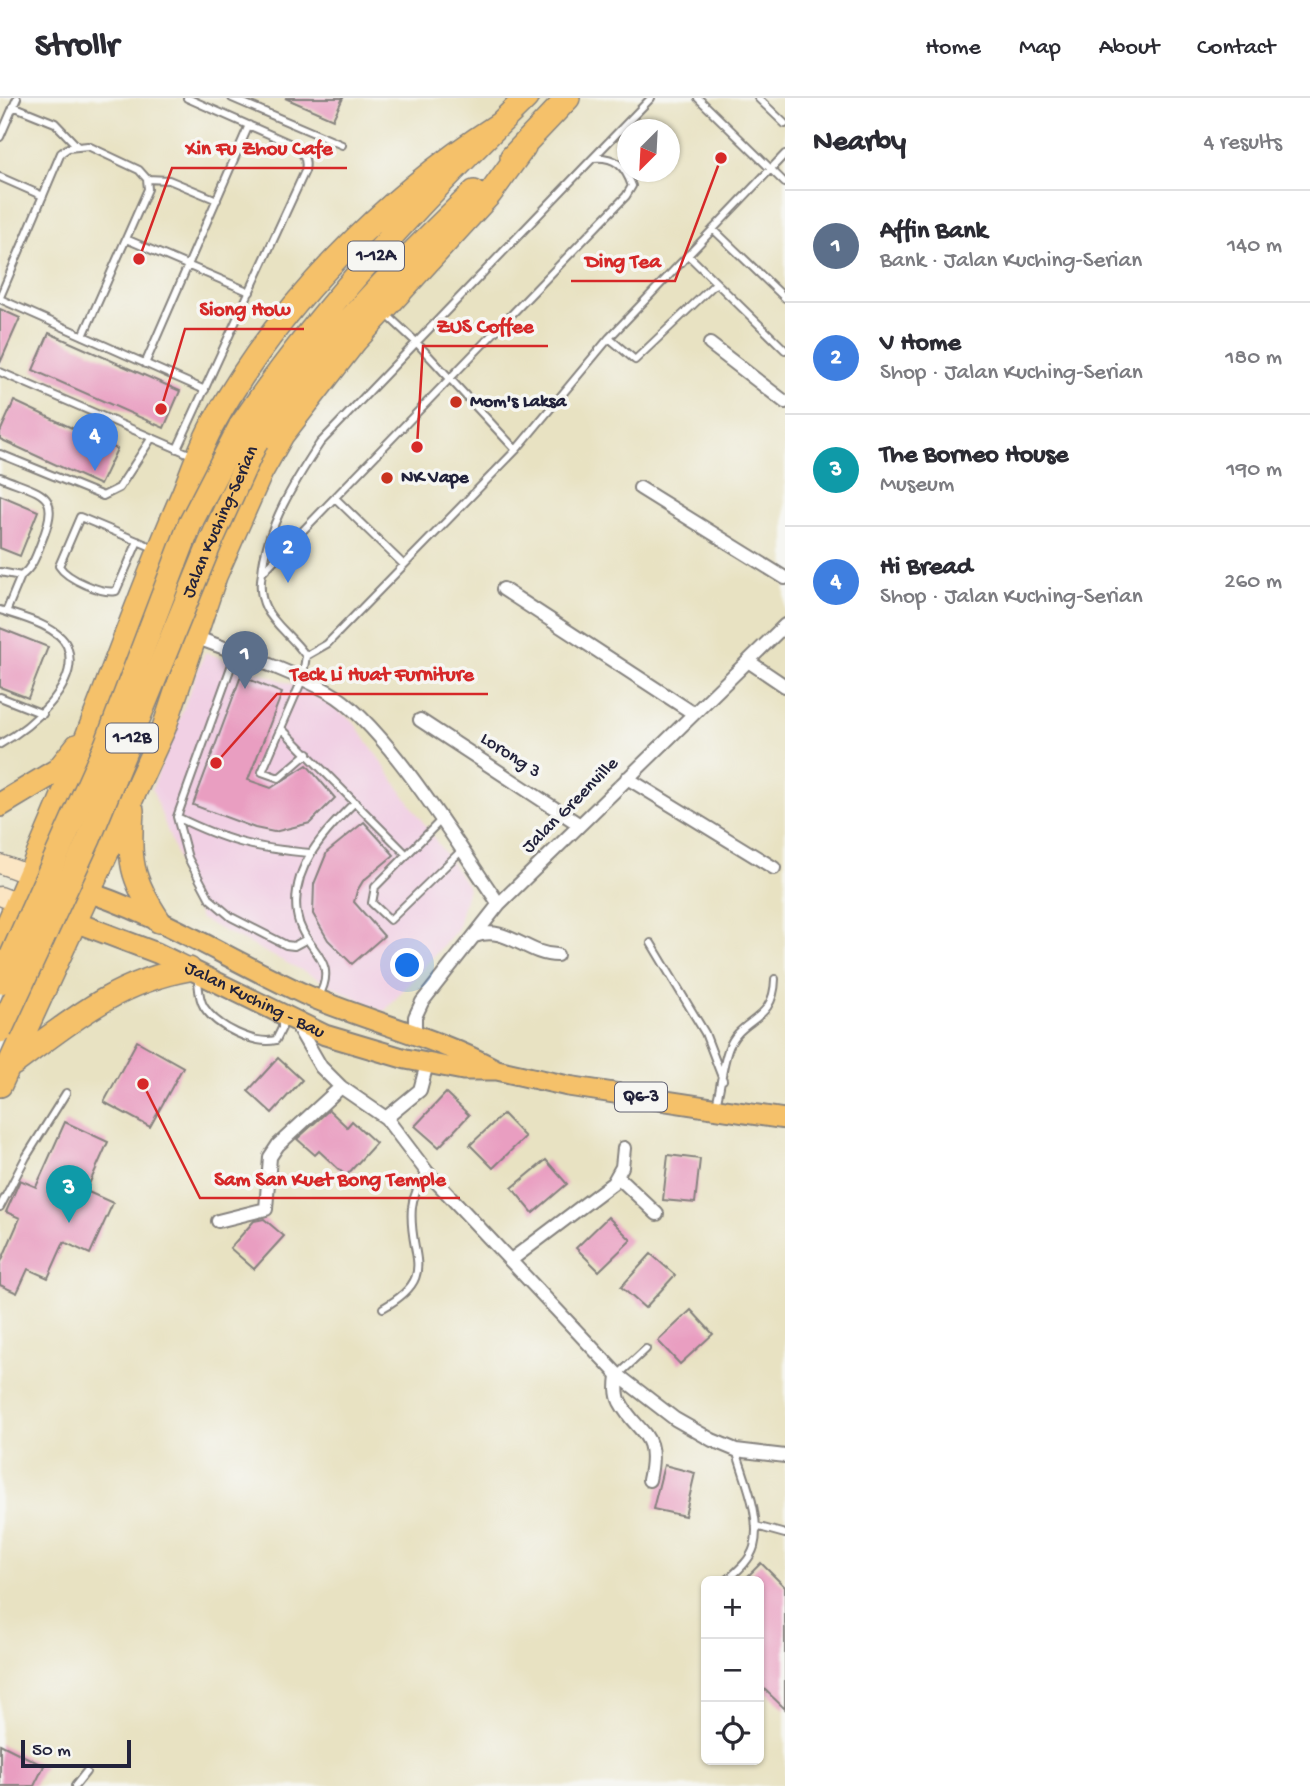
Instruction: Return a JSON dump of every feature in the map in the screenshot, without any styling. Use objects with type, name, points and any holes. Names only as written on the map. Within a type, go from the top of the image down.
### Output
[{"type":"highway","name":"Jalan Kuching-Serian","points":[[0,982],[106,745],[190,524],[248,434],[301,340],[498,125],[526,98]]},
{"type":"highway","name":"Jalan Kuching-Serian","points":[[0,1031],[100,814],[209,546],[248,434],[283,400],[338,330],[434,231],[524,146],[568,98]]},
{"type":"highway","points":[[0,942],[9,899],[30,874],[69,788],[94,720],[149,545],[188,453],[212,425],[251,365],[323,272],[437,166],[498,125]]},
{"type":"highway","points":[[5,1076],[164,728],[220,565],[261,472],[282,435],[355,341],[490,194],[524,146]]},
{"type":"highway","points":[[0,805],[58,770],[94,720]]},
{"type":"highway","points":[[133,796],[130,859],[142,895],[159,921]]},
{"type":"highway","points":[[5,1076],[82,1012],[134,983],[196,972]]},
{"type":"main road","points":[[0,864],[30,874]]},
{"type":"main road","name":"Jalan Kuching - Bau","points":[[30,874],[89,892],[159,921],[317,999],[467,1054],[498,1070]]},
{"type":"main road","name":"Jalan Kuching - Bau","points":[[9,899],[76,922],[196,972],[289,1019],[371,1049],[427,1064],[463,1070],[498,1070],[568,1086],[785,1118]]},
{"type":"street","points":[[710,344],[785,402]]},
{"type":"street","points":[[640,488],[785,578]]},
{"type":"street","points":[[503,589],[693,713]]},
{"type":"street","name":"Jalan Greenville","points":[[415,1035],[415,1017],[422,1002],[499,904],[785,625]]},
{"type":"street","points":[[195,637],[331,693],[362,718],[499,904]]},
{"type":"street","points":[[748,661],[785,686]]},
{"type":"street","name":"Lorong 3","points":[[420,720],[580,825]]},
{"type":"street","points":[[627,778],[774,868]]},
{"type":"street","points":[[474,936],[488,931],[508,936],[542,955],[557,954]]},
{"type":"street","points":[[289,1019],[314,1057],[341,1087],[386,1118],[427,1172],[618,1375],[676,1419],[736,1450],[785,1456]]},
{"type":"street","points":[[386,1118],[420,1090],[427,1064]]},
{"type":"street","points":[[218,1222],[266,1209],[269,1203],[267,1172],[270,1157],[278,1145],[341,1087]]},
{"type":"street","points":[[512,1260],[603,1191],[617,1177],[624,1148]]},
{"type":"street","points":[[617,1177],[657,1214]]},
{"type":"street","points":[[618,1375],[620,1402],[643,1429],[650,1443],[653,1466],[649,1480]]},
{"type":"lane","points":[[0,137],[17,98]]},
{"type":"lane","points":[[0,372],[150,439],[188,453],[205,390],[305,172],[307,161],[303,152],[289,143],[187,98]]},
{"type":"lane","points":[[232,98],[342,145]]},
{"type":"lane","points":[[308,753],[277,779],[261,772],[303,680],[306,656],[293,638],[267,614],[260,591],[264,549],[307,462],[320,443],[651,98]]},
{"type":"lane","points":[[698,98],[785,183]]},
{"type":"lane","points":[[758,98],[785,124]]},
{"type":"lane","points":[[13,106],[55,123],[77,146]]},
{"type":"lane","points":[[145,364],[249,125]]},
{"type":"lane","points":[[83,336],[148,188],[147,179],[139,170],[88,146],[77,146],[61,153],[0,298],[83,336],[145,364],[205,390]]},
{"type":"lane","points":[[306,656],[327,644],[516,450],[609,338],[785,154]]},
{"type":"lane","points":[[262,573],[626,195],[632,186],[621,165],[607,157],[593,159]]},
{"type":"lane","points":[[0,177],[43,196]]},
{"type":"lane","points":[[147,179],[169,180],[217,200]]},
{"type":"lane","points":[[713,229],[785,298]]},
{"type":"lane","points":[[126,239],[250,292]]},
{"type":"lane","points":[[688,256],[785,350]]},
{"type":"lane","points":[[609,338],[635,360],[716,283]]},
{"type":"lane","points":[[384,312],[416,342],[516,450]]},
{"type":"lane","points":[[0,454],[103,496],[119,488],[150,439]]},
{"type":"lane","points":[[0,477],[41,494],[49,501],[52,515],[30,569],[21,576],[3,611],[55,632],[67,645],[68,664],[63,679],[43,714],[0,744]]},
{"type":"lane","points":[[335,498],[404,565]]},
{"type":"lane","points":[[80,517],[149,545],[116,591],[108,593],[67,575],[59,566],[80,517]]},
{"type":"lane","points":[[0,572],[21,576]]},
{"type":"lane","points":[[236,653],[177,817],[188,858],[210,899],[231,917],[286,945],[294,946],[307,940]]},
{"type":"lane","points":[[0,697],[43,714]]},
{"type":"lane","points":[[281,728],[407,855]]},
{"type":"lane","points":[[317,999],[327,980],[327,972],[307,940],[297,915],[298,884],[310,853],[326,831],[355,802]]},
{"type":"lane","points":[[177,817],[228,840],[255,848],[310,853]]},
{"type":"lane","points":[[440,821],[376,886],[370,900],[387,920],[461,851]]},
{"type":"lane","points":[[652,943],[705,1033],[723,1080]]},
{"type":"lane","points":[[196,972],[204,1007],[213,1017],[250,1039],[263,1043],[276,1040],[289,1019]]},
{"type":"lane","points":[[716,1107],[728,1050],[737,1034],[765,1012],[775,997],[775,979]]},
{"type":"lane","points":[[0,1207],[26,1157],[66,1093]]},
{"type":"lane","points":[[383,1308],[408,1290],[417,1278],[411,1208],[416,1191],[427,1172]]},
{"type":"lane","points":[[618,1375],[646,1349]]},
{"type":"lane","points":[[730,1576],[754,1549],[756,1526],[736,1450]]},
{"type":"lane","points":[[756,1526],[785,1534]]},
{"type":"lane","points":[[75,1786],[86,1772]]},
{"type":"shaded area","points":[[205,652],[310,691],[353,721],[468,887],[457,930],[384,1012],[200,919],[152,789]]},
{"type":"building","points":[[285,98],[343,98],[333,119]]},
{"type":"building","points":[[0,309],[20,318],[0,363]]},
{"type":"building","points":[[49,333],[180,391],[164,428],[33,370]]},
{"type":"building","points":[[14,401],[117,449],[100,485],[0,439],[0,432]]},
{"type":"building","points":[[0,495],[38,511],[20,556],[0,548]]},
{"type":"building","points":[[0,628],[48,647],[28,698],[0,687]]},
{"type":"building","points":[[241,676],[282,693],[248,780],[271,788],[307,765],[335,798],[310,823],[274,832],[255,828],[193,805]]},
{"type":"building","points":[[364,822],[394,855],[363,881],[357,891],[354,902],[384,936],[352,964],[328,940],[313,914],[314,884],[327,852]]},
{"type":"building","points":[[137,1041],[183,1067],[150,1127],[104,1102]]},
{"type":"building","points":[[278,1058],[302,1080],[272,1113],[248,1091]]},
{"type":"building","points":[[446,1093],[469,1115],[439,1147],[415,1126]]},
{"type":"building","points":[[329,1110],[347,1127],[352,1121],[376,1143],[346,1176],[319,1151],[315,1155],[297,1139]]},
{"type":"building","points":[[503,1114],[525,1137],[493,1168],[470,1145]]},
{"type":"building","points":[[65,1122],[108,1142],[86,1191],[113,1203],[90,1254],[64,1242],[48,1278],[28,1269],[17,1293],[0,1285],[0,1264],[20,1218],[6,1212],[20,1180],[36,1187]]},
{"type":"building","points":[[668,1155],[700,1159],[695,1203],[663,1200]]},
{"type":"building","points":[[546,1160],[567,1184],[533,1213],[512,1188]]},
{"type":"building","points":[[608,1217],[631,1240],[599,1271],[576,1248]]},
{"type":"building","points":[[264,1219],[284,1236],[254,1269],[230,1248],[254,1221]]},
{"type":"building","points":[[651,1254],[675,1275],[645,1308],[621,1287]]},
{"type":"building","points":[[691,1310],[713,1334],[680,1364],[658,1341]]},
{"type":"building","points":[[664,1465],[695,1473],[685,1516],[653,1509]]},
{"type":"building","points":[[761,1563],[785,1587],[785,1709],[764,1689],[764,1576],[748,1576]]},
{"type":"building","points":[[0,1744],[44,1766],[34,1786],[0,1786]]},
{"type":"place","name":"Ding Tea","points":[[721,158]]},
{"type":"place","name":"Xin Fu Zhou Cafe","points":[[139,259]]},
{"type":"place","name":"Mom's Laksa","points":[[456,402]]},
{"type":"place","name":"Siong How","points":[[161,409]]},
{"type":"place","name":"ZUS Coffee","points":[[417,447]]},
{"type":"place","name":"Hi Bread","points":[[95,471]]},
{"type":"place","name":"NK Vape","points":[[387,478]]},
{"type":"place","name":"V Home","points":[[288,583]]},
{"type":"place","name":"Affin Bank","points":[[245,689]]},
{"type":"place","name":"Teck Li Huat Furniture","points":[[216,763]]},
{"type":"place","name":"Sam San Kuet Bong Temple","points":[[143,1084]]},
{"type":"place","name":"The Borneo House","points":[[69,1223]]}]
